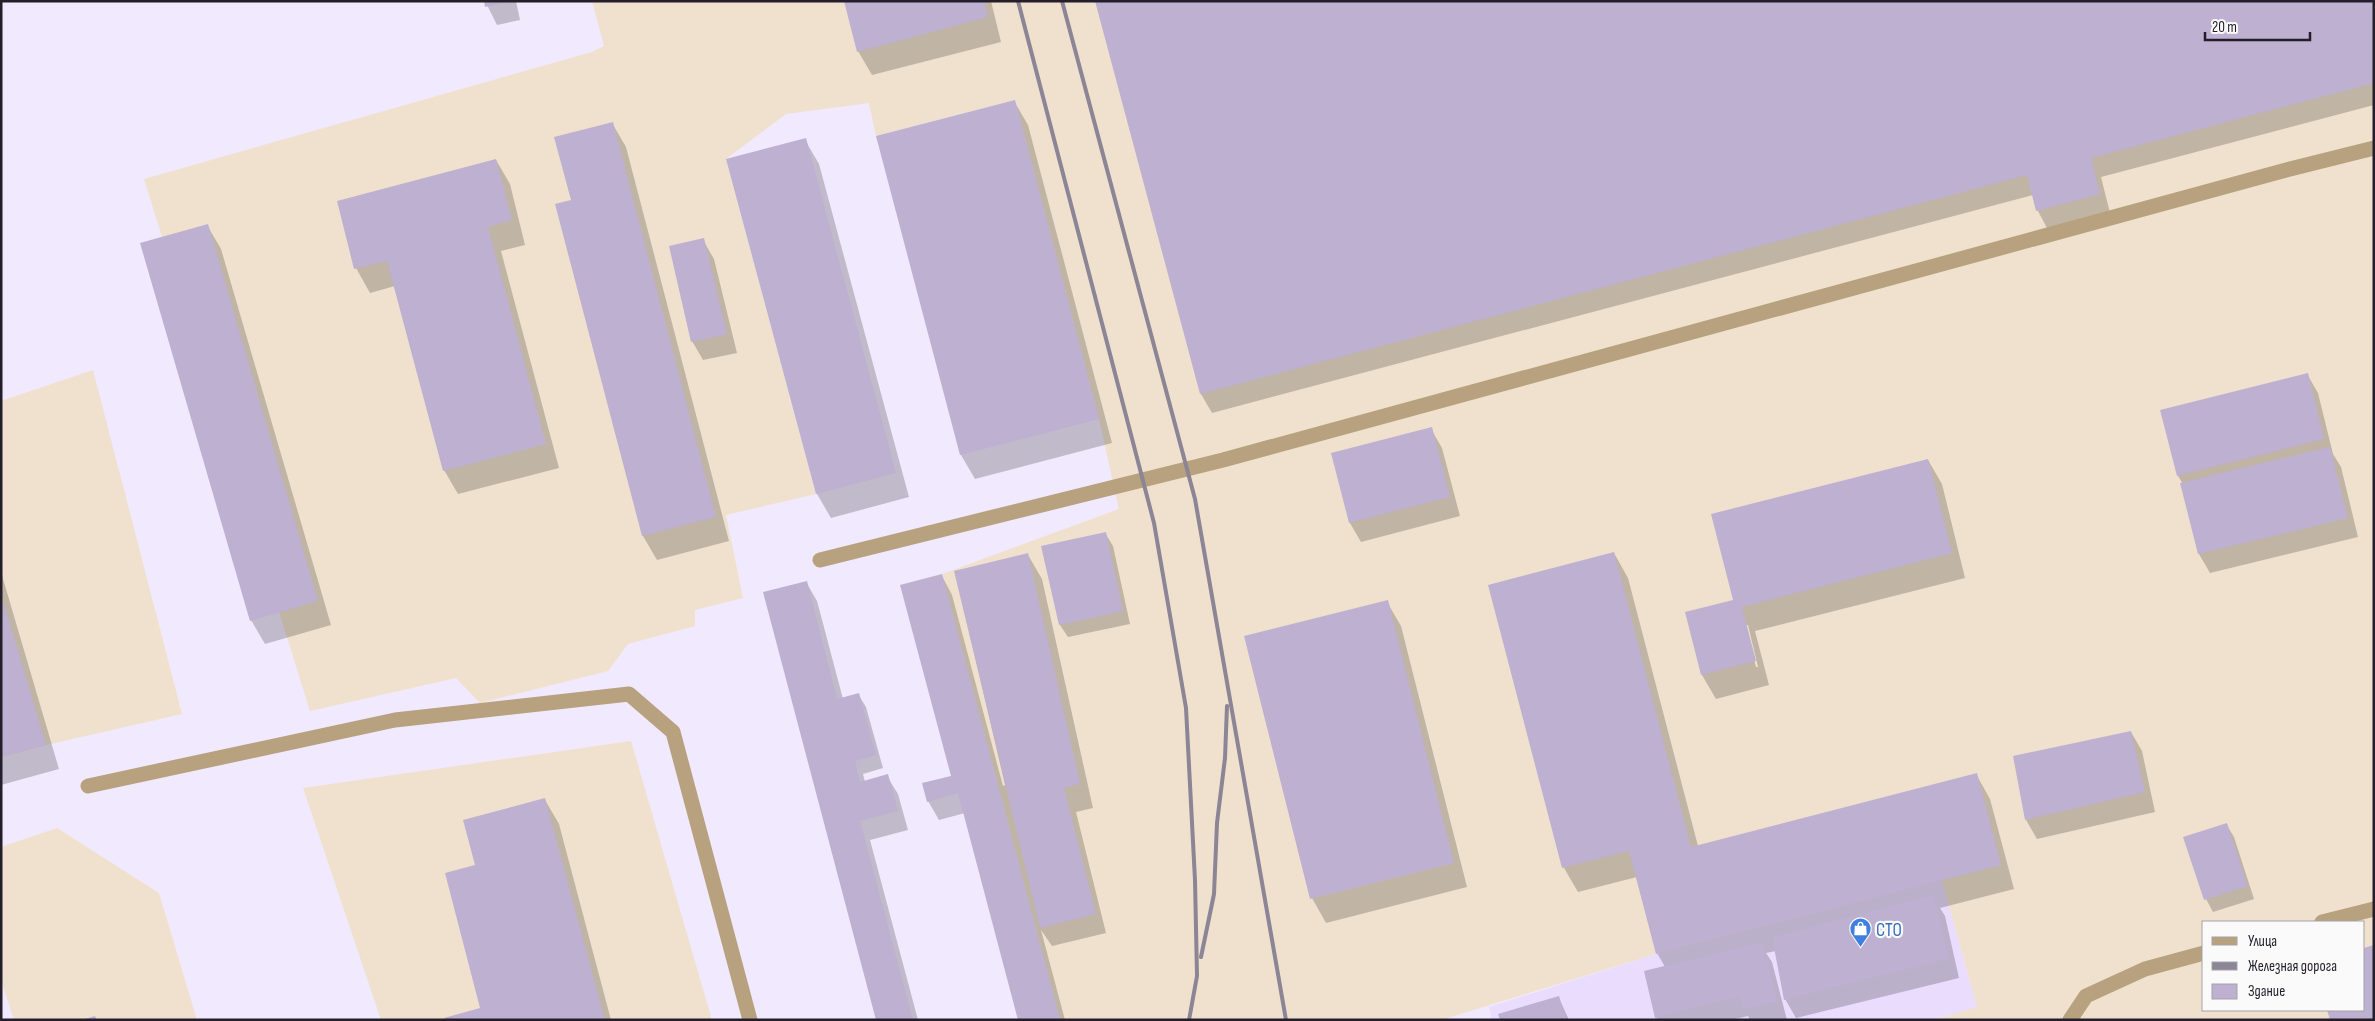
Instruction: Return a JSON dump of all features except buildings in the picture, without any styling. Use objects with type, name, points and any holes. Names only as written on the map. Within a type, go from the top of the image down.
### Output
[{"type":"lane","points":[[820,560],[1223,460],[2290,169],[2374,148]]},
{"type":"lane","points":[[88,786],[395,720],[629,694],[673,732],[750,1020]]},
{"type":"lane","points":[[2326,921],[2374,909]]},
{"type":"lane","points":[[2070,1020],[2086,996],[2145,968],[2202,954]]},
{"type":"shaded area","points":[[592,1],[2374,1],[2374,1020],[1932,1020],[1977,1007],[1942,880],[1656,954],[1441,1020],[1060,1020],[942,574],[1119,509],[1099,419],[1015,100],[876,136],[869,103],[786,114],[726,159],[816,494],[726,515],[743,598],[695,610],[695,626],[628,644],[608,671],[480,703],[456,678],[310,711],[144,179],[592,52],[604,46]]},
{"type":"shaded area","points":[[93,370],[182,714],[1,757],[1,401]]},
{"type":"shaded area","points":[[631,741],[712,1020],[381,1020],[303,788]]},
{"type":"shaded area","points":[[57,828],[159,893],[197,1020],[14,1020],[1,980],[1,847]]},
{"type":"shaded area","points":[[1942,880],[1977,1007],[1932,1020],[1492,1020],[1489,1007],[1656,954]]},
{"type":"railway","points":[[1018,1],[1154,523],[1186,708],[1195,880],[1197,976],[1189,1020]]},
{"type":"railway","points":[[1062,1],[1195,499],[1286,1020]]},
{"type":"railway","points":[[1201,957],[1214,894],[1217,823],[1225,758],[1227,706]]},
{"type":"place","name":"СТО","points":[[1860,948]]}]
